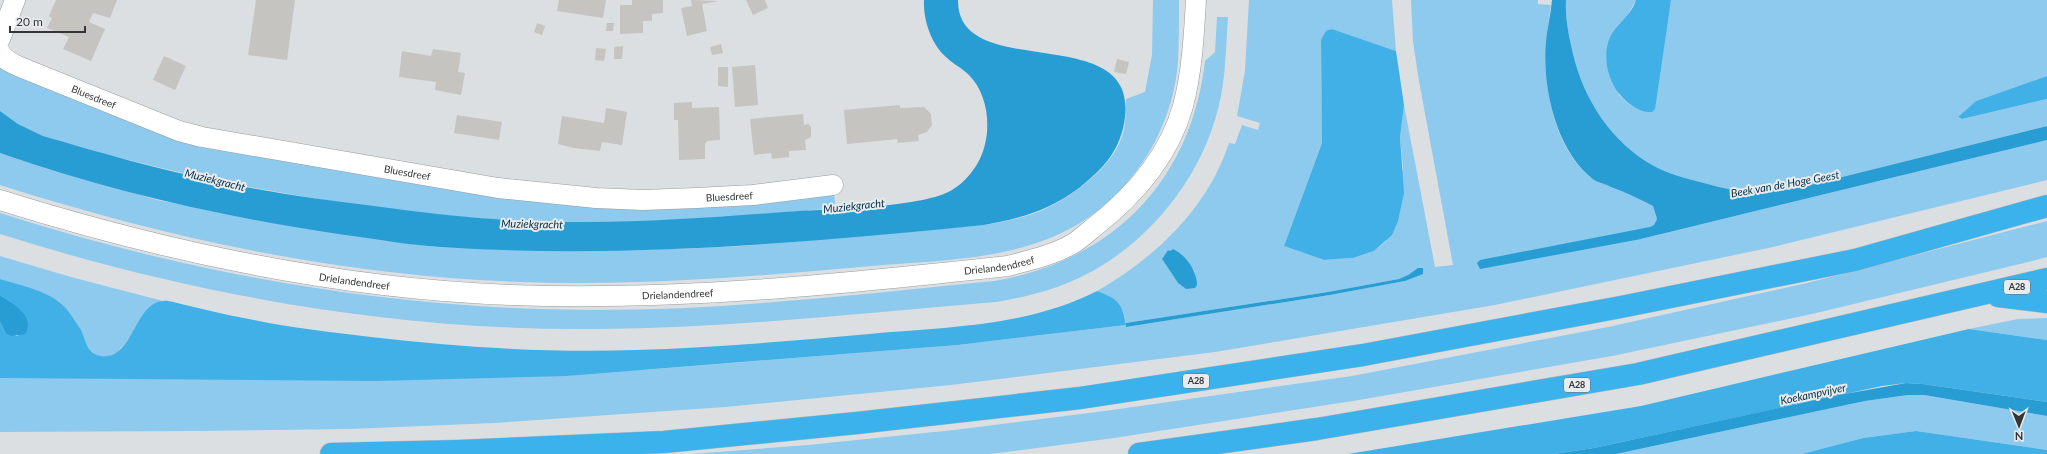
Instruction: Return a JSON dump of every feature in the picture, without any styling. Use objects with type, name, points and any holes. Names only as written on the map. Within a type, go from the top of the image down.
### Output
[{"type":"highway","name":"A28","points":[[331,454],[458,451],[664,442],[865,422],[1080,398],[1363,355],[1637,304],[1855,260],[2047,206]]},
{"type":"highway","name":"A28","points":[[1139,454],[1318,429],[1638,374],[2047,279]]},
{"type":"highway","name":"A28","points":[[1987,294],[2047,302]]},
{"type":"street","points":[[0,39],[15,0]]},
{"type":"street","name":"Drielandendreef","points":[[0,200],[62,220],[147,242],[250,265],[370,283],[446,291],[566,297],[695,295],[1008,266],[1048,254],[1074,243],[1134,193],[1154,166],[1170,138],[1183,106],[1190,66],[1196,0]]},
{"type":"street","name":"Bluesdreef","points":[[0,52],[2,56],[11,63],[179,131],[202,137],[498,188],[596,198],[642,200],[753,194],[833,185]]},
{"type":"shaded area","points":[[1153,0],[1179,0],[1178,61],[1170,103],[1163,123],[1144,161],[1117,194],[1101,208],[1075,226],[1047,239],[1017,249],[987,255],[776,274],[649,282],[564,283],[454,278],[388,272],[257,252],[128,222],[0,185],[0,153],[157,200],[380,240],[437,247],[517,250],[678,249],[744,246],[984,225],[1029,215],[1059,202],[1094,176],[1113,155],[1123,133],[1126,116],[1126,99],[1145,92],[1152,55]]},
{"type":"shaded area","points":[[1249,0],[1392,0],[1396,51],[1332,29],[1321,40],[1322,143],[1284,246],[1324,260],[1353,258],[1374,251],[1386,241],[1403,168],[1400,137],[1404,105],[1435,267],[1453,265],[1419,81],[1413,42],[1411,0],[1538,0],[1538,4],[1551,5],[1546,51],[1547,75],[1550,100],[1556,123],[1565,145],[1577,164],[1594,180],[1616,188],[1653,206],[1657,219],[1654,225],[1650,227],[1641,239],[2047,140],[2047,180],[1773,247],[1495,305],[1215,352],[951,385],[725,407],[494,423],[350,429],[0,432],[0,378],[643,370],[958,345],[1126,325],[1126,327],[1330,295],[1405,281],[1418,268],[1399,279],[1328,292],[1126,323],[1123,310],[1118,302],[1097,291],[1139,263],[1159,247],[1177,229],[1208,189],[1220,167],[1229,143],[1235,144],[1242,125],[1258,130],[1260,123],[1237,116],[1245,71]],"holes":[[[1173,249],[1195,272],[1186,289],[1178,283],[1162,259],[1168,250],[1170,251]]]},
{"type":"shaded area","points":[[1566,0],[1636,0],[1627,16],[1612,35],[1607,52],[1619,95],[1639,110],[1667,21],[1671,0],[2047,0],[2047,76],[1976,101],[1958,117],[1962,119],[2047,99],[2047,126],[1798,188],[1771,192],[1749,192],[1714,186],[1677,176],[1654,166],[1625,145],[1613,133],[1592,104],[1584,88],[1573,54],[1566,14]]},
{"type":"shaded area","points":[[1636,0],[1671,0],[1655,109],[1652,112],[1639,110],[1623,98],[1613,84],[1607,66],[1606,57],[1609,40],[1613,32],[1632,9]]},
{"type":"shaded area","points":[[1217,17],[1228,17],[1225,67],[1221,96],[1214,124],[1203,152],[1189,178],[1172,203],[1152,225],[1130,245],[1106,263],[1061,286],[996,302],[747,323],[647,328],[521,328],[446,324],[370,316],[295,305],[220,291],[146,275],[73,256],[0,234],[0,213],[73,235],[146,254],[220,271],[294,285],[369,296],[444,304],[520,308],[596,310],[696,307],[845,296],[994,281],[1036,271],[1075,255],[1109,235],[1138,209],[1163,179],[1183,144],[1197,104],[1205,61],[1215,52]]},
{"type":"shaded area","points":[[1332,29],[1396,51],[1404,105],[1400,137],[1404,193],[1398,221],[1392,235],[1374,251],[1353,258],[1324,260],[1284,246],[1322,143],[1321,40],[1326,31]]},
{"type":"shaded area","points":[[0,65],[104,108],[500,194],[834,195],[836,208],[711,218],[627,222],[543,222],[502,220],[385,209],[270,191],[156,167],[43,136],[18,124],[0,111]]},
{"type":"shaded area","points":[[2047,76],[2047,99],[1962,119],[1958,117],[1976,101]]},
{"type":"shaded area","points":[[2047,221],[2047,257],[2024,263],[1812,314],[1612,356],[1359,400],[1114,438],[990,454],[691,454],[808,445],[954,430],[1112,410],[1352,376],[1608,327],[1807,283]]},
{"type":"shaded area","points":[[0,256],[71,277],[163,301],[149,308],[125,344],[116,353],[108,356],[98,356],[90,351],[81,331],[67,310],[38,291],[0,279]]},
{"type":"shaded area","points":[[0,279],[37,290],[62,304],[81,330],[90,350],[96,355],[101,356],[112,355],[120,350],[145,311],[153,304],[163,301],[310,330],[437,344],[569,351],[694,348],[957,327],[1014,319],[1042,312],[1070,303],[1097,291],[1110,296],[1118,302],[1123,311],[1126,325],[958,345],[566,376],[376,381],[0,378],[0,322],[6,334],[18,336],[10,302],[0,295]]},
{"type":"shaded area","points":[[2047,318],[2047,340],[1969,329],[2018,319]]},
{"type":"shaded area","points":[[1969,329],[2047,340],[2047,402],[1923,384],[1906,383],[1882,386],[1594,448],[1553,454],[1348,454],[1641,406]]},
{"type":"shaded area","points":[[1908,395],[1924,395],[2047,416],[2047,450],[1916,431],[1863,438],[1802,454],[1616,454],[1865,401]]},
{"type":"shaded area","points":[[1916,431],[2047,450],[2047,454],[1802,454],[1863,438]]},
{"type":"water","name":"Muziekgracht","points":[[924,0],[958,0],[965,25],[985,40],[1014,48],[1077,59],[1104,69],[1121,87],[1125,117],[1120,139],[1115,149],[1096,173],[1068,196],[1045,208],[1010,220],[984,225],[848,238],[712,247],[576,251],[508,250],[416,245],[301,228],[214,212],[128,192],[0,153],[0,111],[18,124],[43,136],[176,172],[240,186],[298,196],[454,216],[533,221],[613,222],[901,204],[939,196],[959,185],[966,179],[976,166],[985,144],[987,132],[987,119],[982,95],[969,75],[941,52],[936,45],[929,31],[925,15]]},
{"type":"water","points":[[1552,0],[1566,0],[1568,27],[1578,71],[1592,104],[1602,119],[1625,145],[1654,166],[1671,174],[1738,191],[1771,192],[1798,188],[2047,126],[2047,140],[1641,239],[1480,269],[1477,263],[1480,260],[1650,227],[1654,225],[1657,219],[1653,206],[1627,193],[1594,180],[1581,168],[1570,153],[1561,136],[1549,98],[1546,79],[1546,42]]},
{"type":"water","points":[[1173,249],[1186,259],[1193,269],[1197,280],[1197,285],[1195,288],[1186,289],[1178,283],[1162,259],[1168,250],[1170,251]]},
{"type":"water","points":[[1418,268],[1423,268],[1423,274],[1405,281],[1330,295],[1126,327],[1126,323],[1328,292],[1399,279]]},
{"type":"water","points":[[0,295],[22,311],[28,322],[28,328],[25,334],[12,336],[6,334],[0,322]]},
{"type":"water","points":[[1906,383],[1923,384],[2047,402],[2047,416],[1924,395],[1908,395],[1865,401],[1616,454],[1553,454],[1594,448],[1839,395]]},
{"type":"building","points":[[56,0],[117,0],[110,18],[93,13],[89,22],[105,29],[91,61],[63,49],[69,37],[47,28],[52,18],[49,16]]},
{"type":"building","points":[[256,0],[295,0],[287,60],[248,55]]},
{"type":"building","points":[[559,0],[606,0],[603,18],[557,11]]},
{"type":"building","points":[[632,0],[663,0],[663,13],[652,14],[652,21],[643,21],[643,33],[620,34],[620,5],[632,5]]},
{"type":"building","points":[[691,0],[719,1],[702,4],[707,31],[687,36],[681,8],[692,6]]},
{"type":"building","points":[[746,0],[765,0],[768,8],[753,15]]},
{"type":"building","points":[[537,23],[545,26],[542,35],[534,32]]},
{"type":"building","points":[[607,23],[614,23],[613,31],[606,31]]},
{"type":"building","points":[[721,44],[723,53],[712,55],[710,47]]},
{"type":"building","points":[[623,46],[622,59],[614,59],[614,47]]},
{"type":"building","points":[[596,48],[606,49],[604,61],[595,60]]},
{"type":"building","points":[[433,49],[461,53],[458,72],[465,73],[461,95],[435,90],[436,82],[399,77],[402,51],[431,56]]},
{"type":"building","points":[[164,56],[186,66],[175,90],[153,80]]},
{"type":"building","points":[[1117,59],[1129,62],[1126,74],[1114,72]]},
{"type":"building","points":[[755,65],[758,105],[735,107],[732,67]]},
{"type":"building","points":[[718,67],[728,67],[728,87],[718,86]]},
{"type":"building","points":[[692,102],[692,108],[719,107],[720,140],[707,141],[705,144],[705,159],[679,160],[678,120],[674,120],[674,103]]},
{"type":"building","points":[[900,105],[900,108],[924,107],[931,114],[932,125],[927,132],[918,135],[919,141],[898,143],[897,139],[847,144],[844,110]]},
{"type":"building","points":[[606,108],[627,112],[622,145],[602,142],[600,151],[574,148],[558,144],[562,116],[604,123]]},
{"type":"building","points":[[803,114],[804,125],[808,124],[811,127],[811,137],[805,140],[806,150],[789,151],[789,157],[772,159],[771,153],[754,155],[750,119]]},
{"type":"building","points":[[457,115],[502,122],[499,140],[454,133]]},
{"type":"water label","name":"Beek van de Hoge Geest","points":[[1785,184]]},
{"type":"water label","name":"Koekampvijver","points":[[1813,394]]}]
